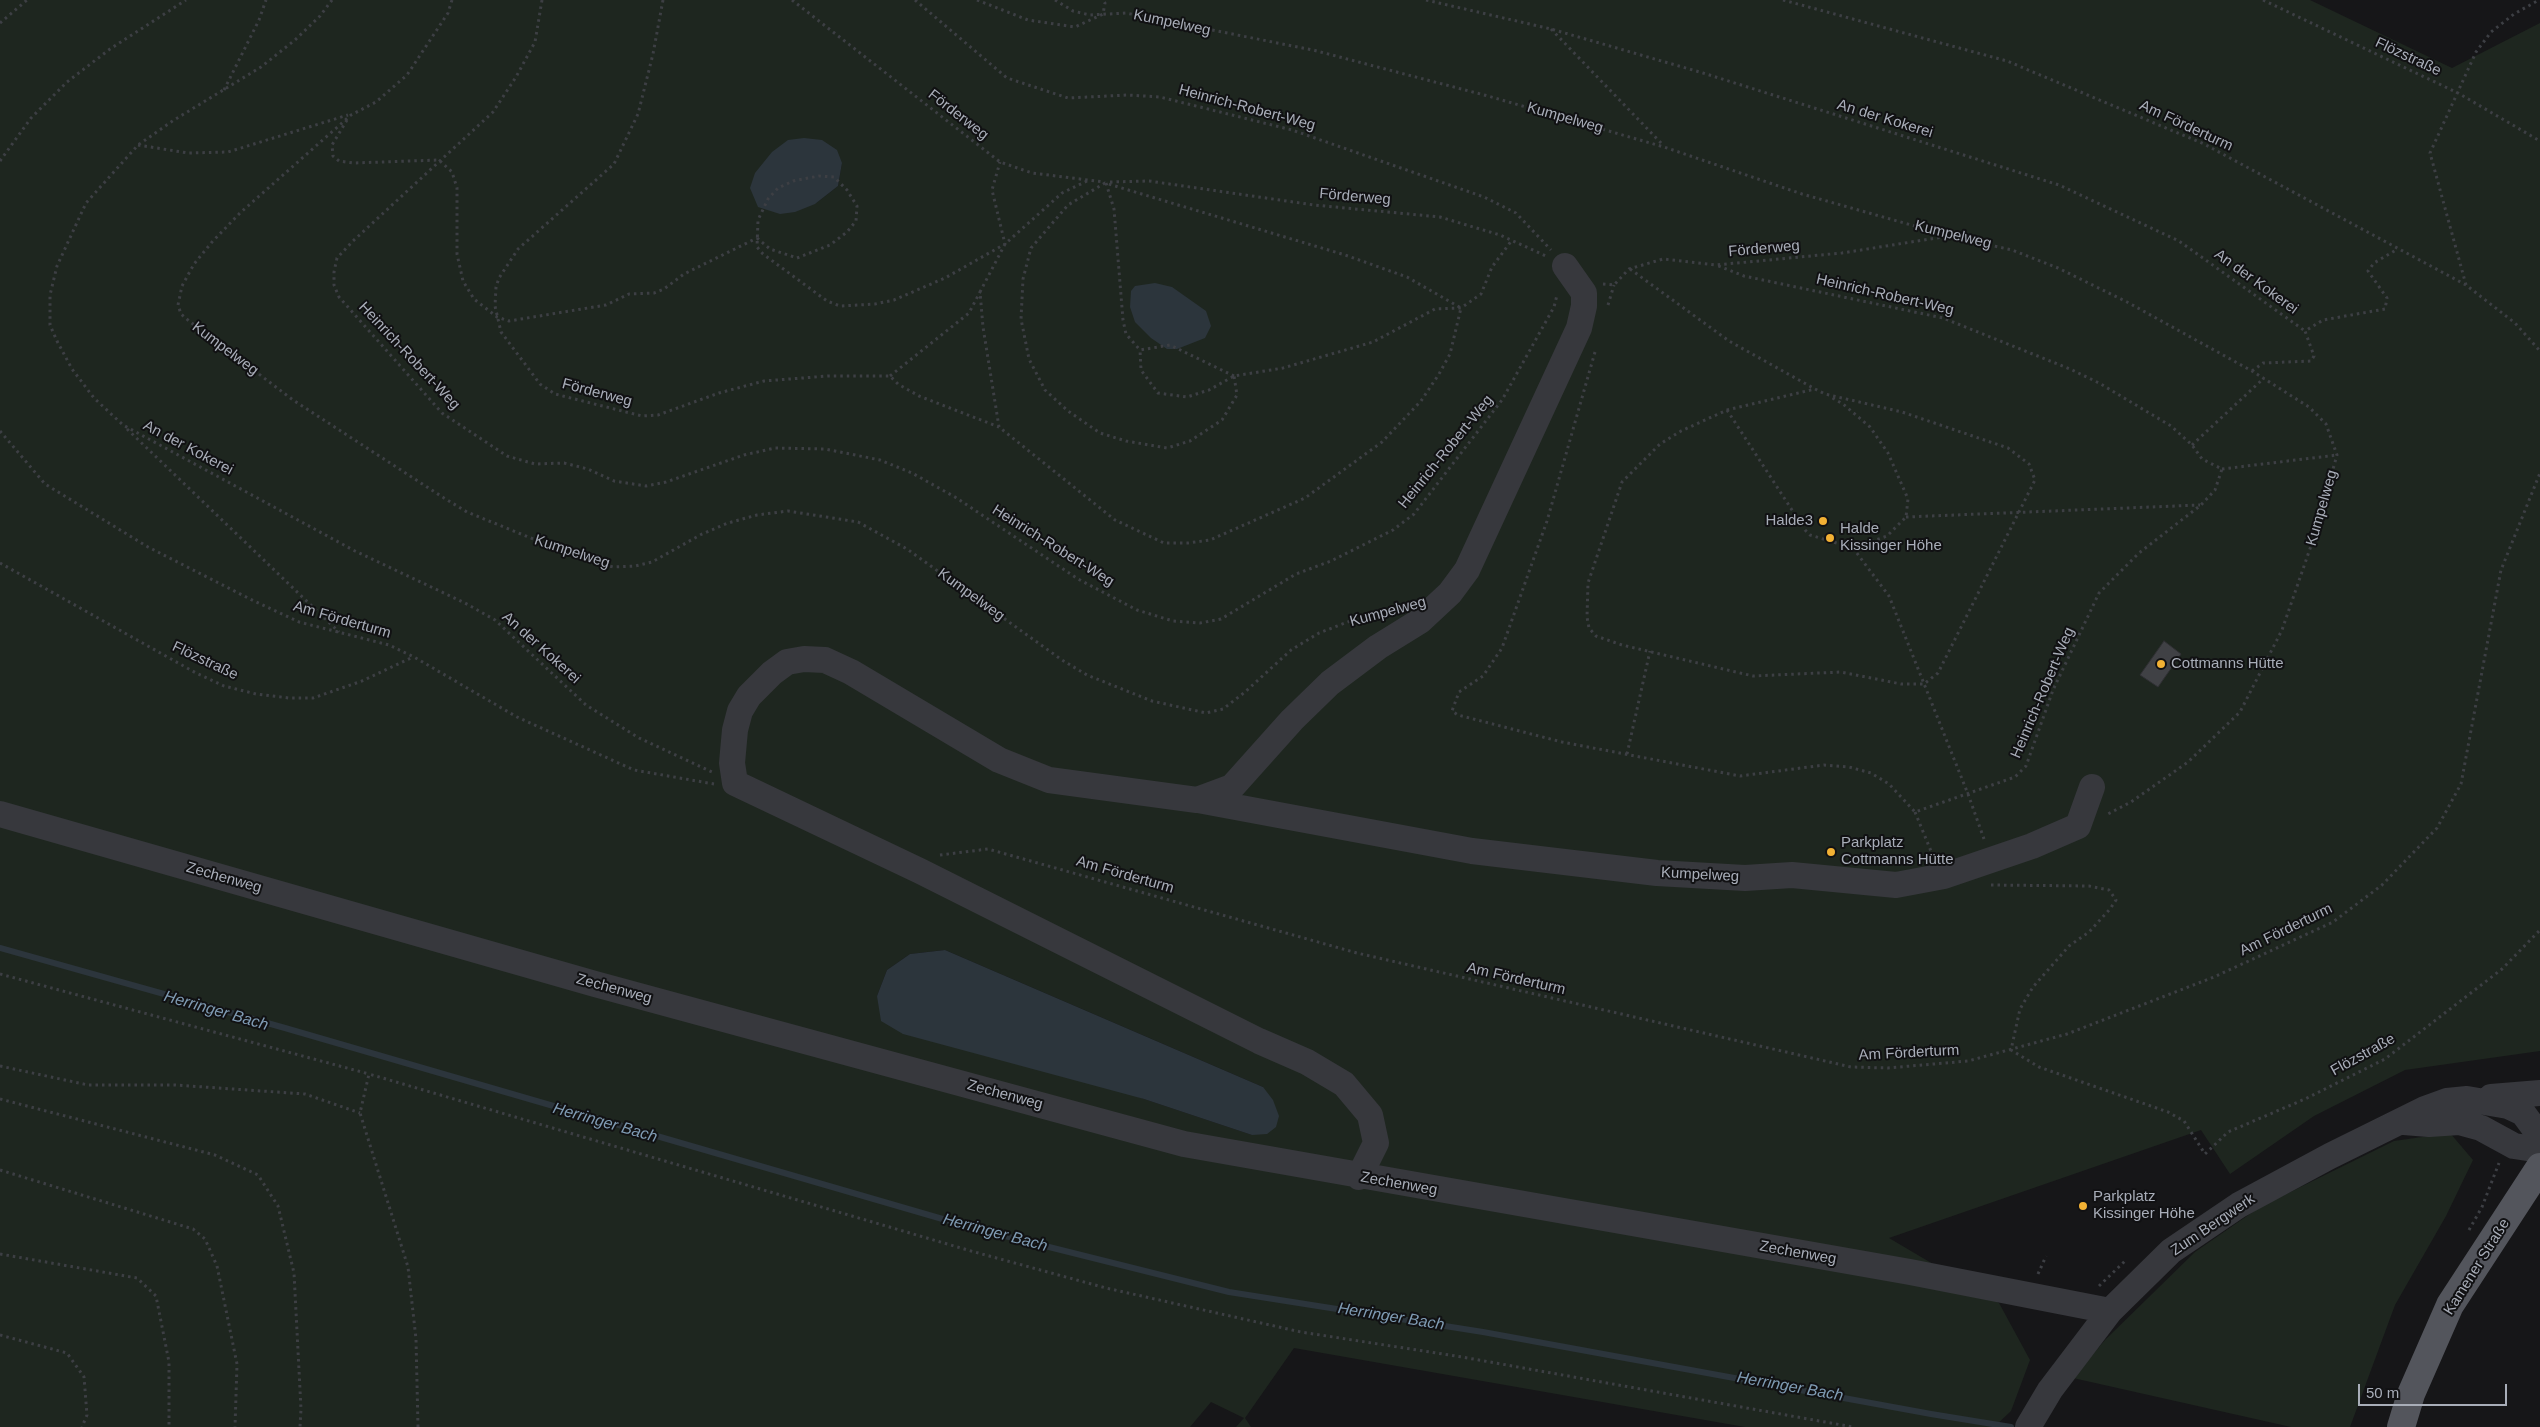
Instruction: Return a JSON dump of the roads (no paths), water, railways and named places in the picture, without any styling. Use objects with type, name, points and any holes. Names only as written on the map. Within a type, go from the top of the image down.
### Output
[{"type":"main road","name":"Kamener Straße","points":[[2401,1427],[2411,1394],[2450,1305],[2540,1167]]},
{"type":"street","points":[[1197,800],[1232,787],[1292,720],[1330,683],[1371,651],[1420,621],[1450,593],[1466,570],[1578,328],[1584,306],[1584,293],[1565,266]]},
{"type":"street","name":"Kumpelweg","points":[[1359,1177],[1376,1143],[1370,1115],[1344,1084],[1307,1062],[1258,1041],[920,871],[735,784],[733,744],[740,711],[750,696],[772,673],[787,662],[804,659],[825,660],[851,672],[999,760],[1049,780],[1197,800],[1472,851],[1657,873],[1745,878],[1792,875],[1896,885],[1953,873],[1991,861],[2078,826],[2092,787]]},
{"type":"street","name":"Zechenweg","points":[[0,814],[586,981],[1184,1144],[2110,1311]]},
{"type":"street","name":"Zum Bergwerk","points":[[2028,1427],[2050,1390],[2110,1311],[2171,1251],[2233,1196],[2330,1156],[2403,1122],[2425,1109],[2447,1101],[2540,1093]]},
{"type":"street","name":"Zum Bergwerk","points":[[2467,1099],[2508,1106],[2523,1113],[2540,1136]]},
{"type":"street","name":"Zum Bergwerk","points":[[2403,1122],[2429,1124],[2459,1122],[2480,1128],[2514,1146],[2540,1150]]},
{"type":"waterway","name":"Herringer Bach","points":[[0,948],[285,1028],[977,1229],[1229,1292],[1483,1332],[2011,1427]]},
{"type":"place","name":"Halde3","points":[[1823,521]]},
{"type":"place","name":"Halde Kissinger Höhe","points":[[1830,538]]},
{"type":"place","name":"Cottmanns Hütte","points":[[2161,664]]},
{"type":"place","name":"Parkplatz Cottmanns Hütte","points":[[1831,852]]},
{"type":"place","name":"Parkplatz Kissinger Höhe","points":[[2083,1206]]}]
